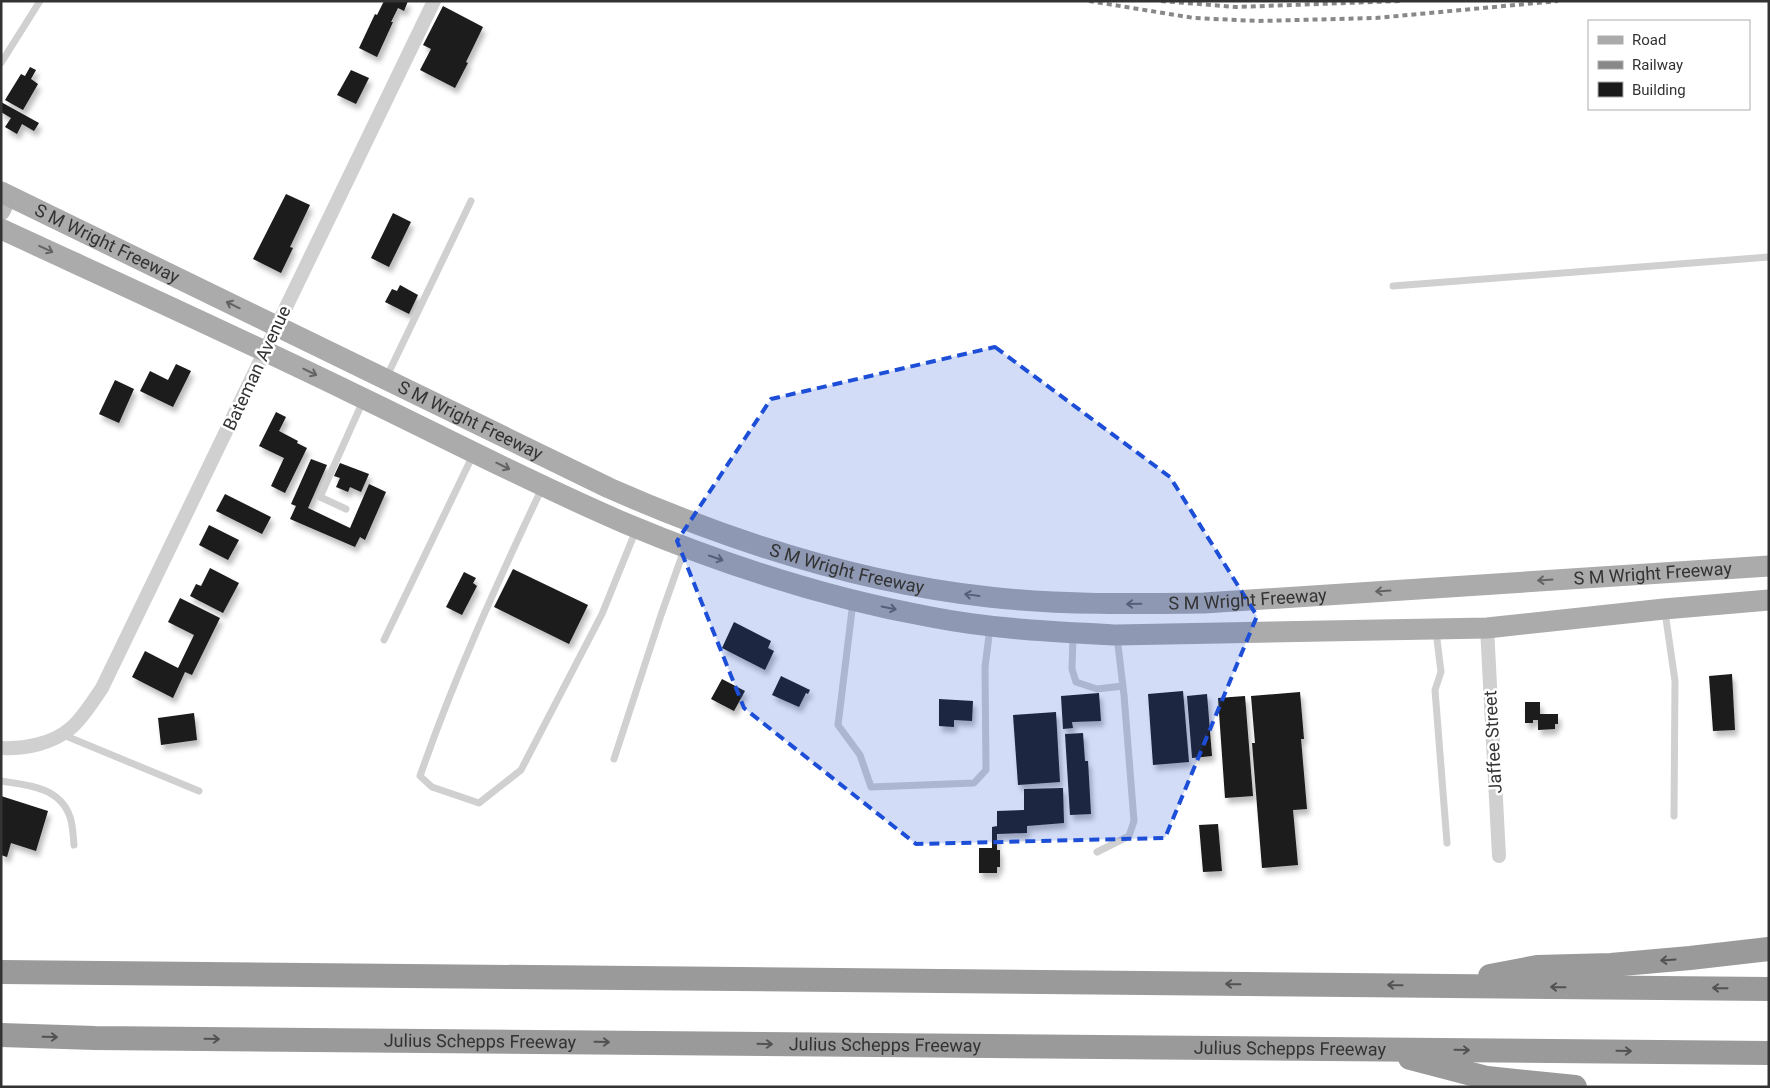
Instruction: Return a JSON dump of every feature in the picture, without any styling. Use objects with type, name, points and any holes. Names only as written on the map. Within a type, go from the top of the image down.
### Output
[{"type":"highway","points":[[1438,986],[1537,967],[1690,958],[1769,948]]},
{"type":"highway","points":[[1,972],[1769,989]]},
{"type":"highway","name":"Julius Schepps Freeway","points":[[1,1035],[124,1038],[1769,1052]]},
{"type":"highway","points":[[1378,1049],[1487,1078],[1575,1087]]},
{"type":"main road","name":"S M Wright Freeway","points":[[4,200],[386,379],[608,488],[663,512],[747,542],[863,575],[917,587],[987,597],[1053,603],[1204,603],[1769,566]]},
{"type":"main road","name":"S M Wright Freeway","points":[[1,229],[266,351],[543,485],[637,528],[768,576],[854,600],[932,618],[991,626],[1116,635],[1487,628],[1769,600]]},
{"type":"street","name":"Bateman Avenue","points":[[66,731],[102,688],[434,1]]},
{"type":"street","name":"Jaffee Street","points":[[1487,628],[1499,856]]},
{"type":"street","points":[[1,748],[34,746],[50,741],[66,731]]},
{"type":"lane","points":[[1,63],[40,1]]},
{"type":"lane","points":[[386,379],[471,201]]},
{"type":"lane","points":[[1393,286],[1769,257]]},
{"type":"lane","points":[[346,509],[320,497],[364,398]]},
{"type":"lane","points":[[384,640],[475,452]]},
{"type":"lane","points":[[543,485],[504,568],[441,713],[420,776],[432,787],[479,804],[521,770],[602,614],[637,528]]},
{"type":"lane","points":[[614,759],[685,547]]},
{"type":"lane","points":[[854,600],[838,725],[860,755],[871,787],[974,783],[986,770],[986,667],[991,626]]},
{"type":"lane","points":[[1664,609],[1676,681],[1674,816]]},
{"type":"lane","points":[[1435,628],[1441,672],[1435,690],[1447,843]]},
{"type":"lane","points":[[1073,633],[1072,669],[1076,682],[1096,690],[1123,686]]},
{"type":"lane","points":[[1097,852],[1129,836],[1134,821],[1123,686],[1116,635]]},
{"type":"lane","points":[[66,731],[199,791]]},
{"type":"lane","points":[[1,781],[33,786],[57,795],[70,816],[74,845]]},
{"type":"highlighted area","points":[[995,347],[1170,477],[1257,616],[1165,838],[916,844],[744,708],[677,541],[771,399]]},
{"type":"building","points":[[384,1],[408,1],[404,11],[398,8],[377,57],[359,48],[375,14],[377,15]]},
{"type":"building","points":[[443,6],[483,27],[455,88],[420,70],[431,49],[423,45]]},
{"type":"building","points":[[30,67],[36,70],[31,79],[38,84],[23,110],[5,100],[21,74],[25,76]]},
{"type":"building","points":[[351,70],[369,78],[356,104],[337,95]]},
{"type":"building","points":[[1,102],[39,123],[34,131],[22,124],[17,134],[5,127],[11,118],[1,112]]},
{"type":"building","points":[[286,194],[310,205],[290,247],[293,248],[281,273],[253,259]]},
{"type":"building","points":[[393,213],[411,222],[389,267],[371,258]]},
{"type":"building","points":[[400,285],[418,295],[409,314],[385,302],[392,289],[397,291]]},
{"type":"building","points":[[176,364],[191,371],[173,407],[140,391],[150,371],[168,380]]},
{"type":"building","points":[[115,380],[134,389],[119,423],[99,414]]},
{"type":"building","points":[[276,412],[286,417],[279,431],[307,448],[285,493],[271,486],[284,458],[259,446]]},
{"type":"building","points":[[311,459],[327,465],[308,508],[350,528],[369,484],[386,492],[365,540],[360,537],[355,547],[290,519],[296,506],[291,504]]},
{"type":"building","points":[[340,463],[369,474],[361,492],[350,487],[348,492],[336,487],[340,478],[334,476]]},
{"type":"building","points":[[225,494],[271,517],[262,534],[216,511]]},
{"type":"building","points":[[209,525],[239,540],[228,560],[199,545]]},
{"type":"building","points":[[210,568],[239,583],[223,613],[190,596],[196,584],[201,586]]},
{"type":"building","points":[[513,569],[588,605],[569,644],[494,607]]},
{"type":"building","points":[[464,572],[476,578],[473,583],[477,586],[462,615],[446,607]]},
{"type":"building","points":[[180,598],[220,618],[192,675],[185,672],[173,698],[132,677],[145,651],[178,668],[194,635],[168,622]]},
{"type":"building","points":[[734,622],[771,641],[768,648],[774,651],[765,670],[722,648]]},
{"type":"building","points":[[1732,674],[1735,730],[1713,731],[1709,676]]},
{"type":"building","points":[[781,676],[810,690],[808,694],[806,693],[799,707],[772,695]]},
{"type":"building","points":[[722,679],[745,691],[734,711],[711,699]]},
{"type":"building","points":[[1183,691],[1189,762],[1153,765],[1148,694]]},
{"type":"building","points":[[1300,692],[1304,739],[1301,739],[1307,809],[1293,810],[1298,865],[1262,868],[1252,743],[1255,743],[1251,696]]},
{"type":"building","points":[[1099,693],[1101,721],[1072,722],[1073,728],[1063,729],[1061,696]]},
{"type":"building","points":[[1207,694],[1212,756],[1192,758],[1187,696]]},
{"type":"building","points":[[1245,696],[1253,796],[1225,798],[1218,698]]},
{"type":"building","points":[[939,699],[973,701],[972,721],[954,720],[954,727],[939,726]]},
{"type":"building","points":[[1525,702],[1540,702],[1540,714],[1558,714],[1558,724],[1555,724],[1555,729],[1538,730],[1538,720],[1533,720],[1533,723],[1525,723]]},
{"type":"building","points":[[1056,712],[1060,782],[1018,785],[1013,715]]},
{"type":"building","points":[[194,713],[197,740],[161,745],[158,718]]},
{"type":"building","points":[[1083,733],[1085,761],[1088,761],[1091,814],[1070,815],[1065,734]]},
{"type":"building","points":[[1063,788],[1064,823],[1027,826],[1027,833],[997,834],[997,811],[1024,810],[1024,789]]},
{"type":"building","points":[[1,796],[48,811],[36,851],[11,843],[7,857],[1,855]]},
{"type":"building","points":[[1218,824],[1222,871],[1203,872],[1199,825]]},
{"type":"building","points":[[997,826],[997,850],[1000,850],[1000,867],[997,867],[997,873],[979,873],[979,848],[992,848],[992,827]]},
{"type":"railway","points":[[1089,1],[1194,18],[1258,21],[1376,18],[1558,1]]},
{"type":"railway","points":[[1161,1],[1236,7],[1400,1]]}]
